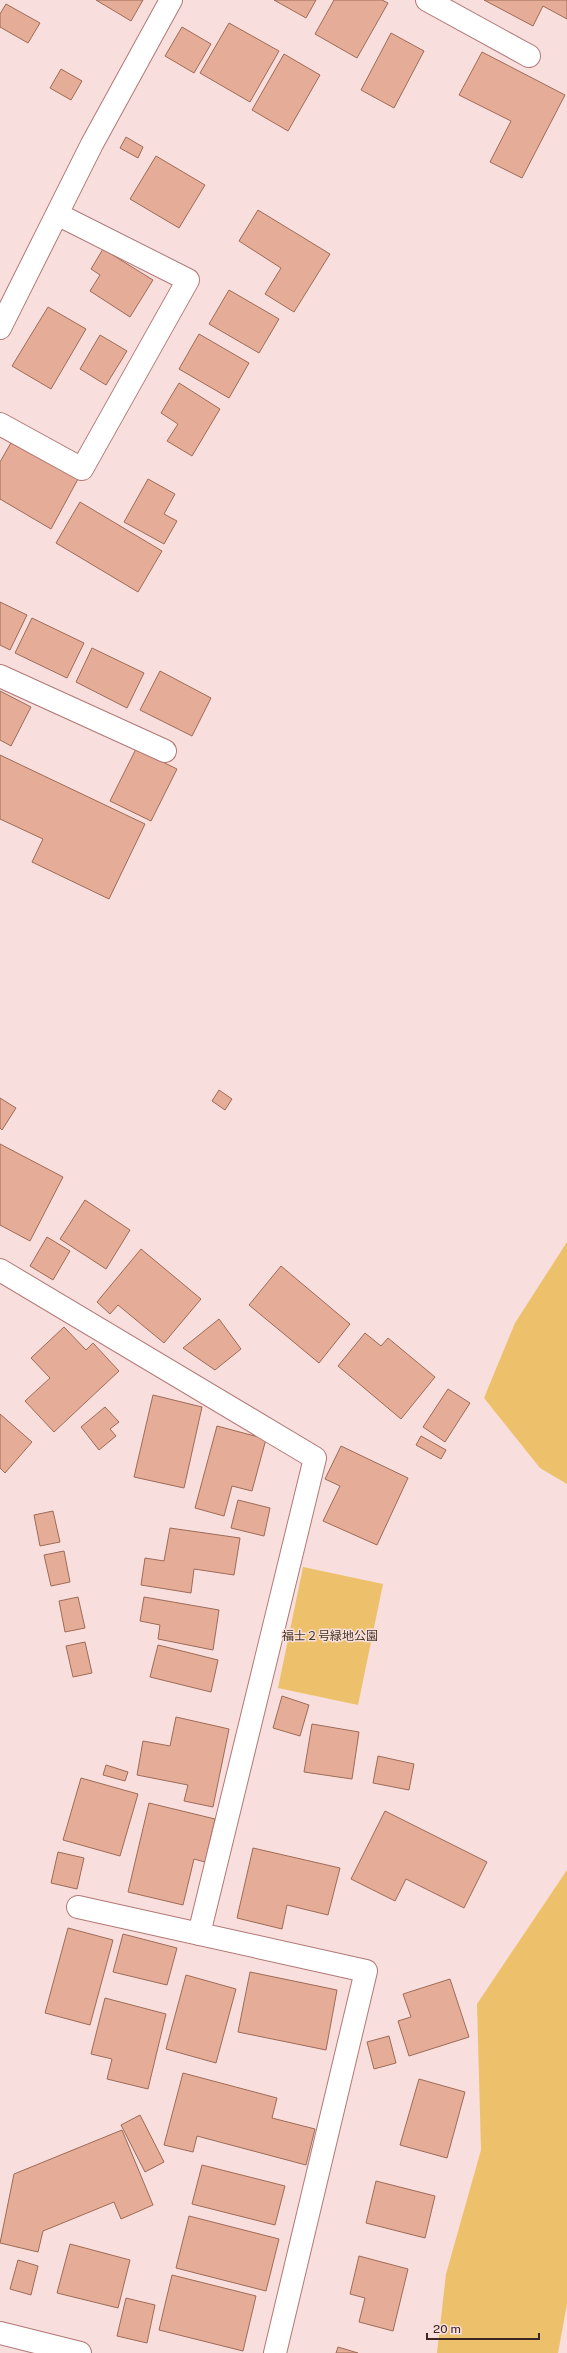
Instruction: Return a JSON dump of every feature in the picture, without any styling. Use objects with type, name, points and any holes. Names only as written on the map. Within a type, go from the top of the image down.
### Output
[{"type":"street","points":[[0,328],[92,144],[170,0]]},
{"type":"street","points":[[427,0],[529,56]]},
{"type":"street","points":[[0,424],[82,469],[188,280],[57,214]]},
{"type":"street","points":[[0,676],[165,751]]},
{"type":"street","points":[[0,1270],[315,1458],[199,1934]]},
{"type":"street","points":[[78,1907],[366,1971],[275,2353]]},
{"type":"street","points":[[0,2333],[80,2353]]},
{"type":"green space","points":[[567,1242],[567,1484],[540,1468],[484,1398],[515,1323]]},
{"type":"green space","name":"福士２号緑地公園","points":[[303,1567],[383,1584],[358,1705],[278,1688]]},
{"type":"green space","points":[[567,1870],[567,2304],[558,2353],[437,2353],[446,2274],[481,2150],[477,2004]]},
{"type":"building","points":[[96,0],[143,0],[131,21]]},
{"type":"building","points":[[274,0],[316,0],[306,18]]},
{"type":"building","points":[[334,0],[382,0],[388,3],[357,58],[315,34]]},
{"type":"building","points":[[484,0],[567,0],[567,19],[543,6],[533,26]]},
{"type":"building","points":[[6,4],[40,23],[28,43],[0,27],[0,14]]},
{"type":"building","points":[[229,23],[279,51],[250,102],[200,73]]},
{"type":"building","points":[[182,27],[211,44],[194,73],[165,56]]},
{"type":"building","points":[[391,33],[424,51],[394,108],[361,90]]},
{"type":"building","points":[[482,52],[565,95],[522,178],[490,162],[511,121],[459,95]]},
{"type":"building","points":[[284,54],[320,75],[288,131],[252,110]]},
{"type":"building","points":[[61,69],[82,81],[71,100],[50,88]]},
{"type":"building","points":[[126,137],[143,147],[138,158],[120,148]]},
{"type":"building","points":[[156,156],[205,185],[179,228],[130,199]]},
{"type":"building","points":[[258,210],[330,254],[294,312],[265,294],[281,268],[239,241]]},
{"type":"building","points":[[103,249],[153,280],[130,317],[90,291],[100,275],[91,269]]},
{"type":"building","points":[[229,290],[279,319],[259,353],[209,324]]},
{"type":"building","points":[[48,307],[86,329],[51,389],[12,366]]},
{"type":"building","points":[[199,334],[249,363],[229,398],[179,369]]},
{"type":"building","points":[[100,335],[127,351],[106,385],[80,369]]},
{"type":"building","points":[[179,383],[220,409],[192,456],[167,441],[178,424],[161,413]]},
{"type":"building","points":[[12,441],[78,479],[51,529],[0,499],[0,462]]},
{"type":"building","points":[[148,479],[175,494],[164,514],[177,521],[164,544],[124,522]]},
{"type":"building","points":[[80,502],[162,551],[138,592],[56,543]]},
{"type":"building","points":[[0,602],[27,615],[10,650],[0,645]]},
{"type":"building","points":[[32,618],[84,643],[67,678],[15,653]]},
{"type":"building","points":[[92,648],[144,673],[127,708],[76,682]]},
{"type":"building","points":[[160,671],[211,698],[192,736],[140,710]]},
{"type":"building","points":[[0,691],[31,707],[11,746],[0,740]]},
{"type":"building","points":[[136,749],[177,769],[151,821],[110,801]]},
{"type":"building","points":[[0,755],[145,824],[109,899],[32,862],[43,839],[0,819]]},
{"type":"building","points":[[219,1090],[232,1099],[225,1110],[212,1101]]},
{"type":"building","points":[[0,1098],[16,1108],[2,1130],[0,1128]]},
{"type":"building","points":[[0,1144],[63,1177],[30,1241],[0,1225]]},
{"type":"building","points":[[85,1200],[130,1230],[106,1269],[60,1239]]},
{"type":"building","points":[[47,1237],[70,1251],[53,1280],[30,1266]]},
{"type":"building","points":[[141,1249],[201,1299],[164,1343],[118,1305],[110,1314],[97,1302]]},
{"type":"building","points":[[281,1266],[350,1324],[319,1363],[249,1305]]},
{"type":"building","points":[[219,1319],[241,1349],[215,1370],[183,1348]]},
{"type":"building","points":[[64,1327],[86,1350],[93,1343],[119,1371],[54,1432],[25,1401],[50,1378],[31,1358]]},
{"type":"building","points":[[365,1333],[381,1346],[388,1338],[435,1377],[401,1419],[338,1366]]},
{"type":"building","points":[[448,1389],[470,1403],[445,1442],[423,1427]]},
{"type":"building","points":[[153,1395],[202,1407],[184,1488],[134,1477]]},
{"type":"building","points":[[105,1407],[119,1422],[110,1429],[116,1436],[99,1450],[81,1427]]},
{"type":"building","points":[[0,1414],[32,1442],[5,1473],[0,1468]]},
{"type":"building","points":[[217,1426],[266,1439],[252,1491],[232,1486],[224,1516],[195,1508]]},
{"type":"building","points":[[421,1436],[446,1450],[441,1459],[416,1445]]},
{"type":"building","points":[[341,1446],[408,1478],[377,1545],[323,1521],[340,1486],[325,1479]]},
{"type":"building","points":[[238,1500],[270,1508],[264,1536],[231,1528]]},
{"type":"building","points":[[53,1511],[60,1542],[40,1546],[34,1515]]},
{"type":"building","points":[[170,1528],[240,1538],[234,1575],[194,1569],[191,1593],[141,1585],[145,1558],[164,1561]]},
{"type":"building","points":[[64,1551],[70,1582],[51,1586],[44,1555]]},
{"type":"building","points":[[78,1597],[85,1628],[65,1632],[59,1601]]},
{"type":"building","points":[[144,1597],[219,1610],[213,1650],[158,1639],[160,1625],[140,1621]]},
{"type":"building","points":[[85,1642],[92,1673],[73,1677],[66,1646]]},
{"type":"building","points":[[158,1645],[218,1660],[211,1692],[150,1677]]},
{"type":"building","points":[[282,1696],[309,1705],[300,1736],[273,1728]]},
{"type":"building","points":[[176,1717],[229,1729],[213,1807],[184,1801],[188,1785],[137,1775],[143,1741],[170,1746]]},
{"type":"building","points":[[312,1724],[359,1732],[352,1779],[304,1772]]},
{"type":"building","points":[[378,1756],[414,1764],[409,1790],[373,1783]]},
{"type":"building","points":[[106,1765],[128,1772],[125,1781],[103,1775]]},
{"type":"building","points":[[81,1778],[138,1794],[120,1856],[63,1840]]},
{"type":"building","points":[[149,1803],[215,1819],[205,1862],[194,1859],[183,1905],[128,1892]]},
{"type":"building","points":[[385,1811],[487,1862],[464,1908],[406,1879],[395,1901],[351,1879]]},
{"type":"building","points":[[253,1848],[340,1868],[328,1915],[287,1905],[282,1929],[237,1918]]},
{"type":"building","points":[[58,1852],[84,1858],[77,1889],[51,1883]]},
{"type":"building","points":[[68,1928],[113,1940],[90,2025],[45,2013]]},
{"type":"building","points":[[123,1934],[177,1948],[167,1985],[113,1972]]},
{"type":"building","points":[[250,1972],[337,1990],[326,2050],[238,2032]]},
{"type":"building","points":[[186,1975],[236,1989],[216,2063],[166,2049]]},
{"type":"building","points":[[450,1979],[469,2037],[409,2056],[398,2021],[411,2017],[403,1994]]},
{"type":"building","points":[[105,1998],[166,2014],[148,2089],[107,2079],[112,2059],[91,2054]]},
{"type":"building","points":[[389,2036],[396,2063],[374,2069],[367,2042]]},
{"type":"building","points":[[183,2073],[277,2098],[272,2118],[315,2129],[306,2165],[197,2136],[193,2152],[164,2145]]},
{"type":"building","points":[[419,2079],[465,2092],[447,2158],[400,2145]]},
{"type":"building","points":[[140,2115],[164,2162],[145,2172],[121,2125]]},
{"type":"building","points":[[122,2130],[153,2205],[121,2219],[114,2202],[43,2231],[38,2252],[0,2243],[14,2174]]},
{"type":"building","points":[[202,2165],[285,2186],[275,2225],[192,2204]]},
{"type":"building","points":[[376,2181],[435,2196],[425,2238],[366,2223]]},
{"type":"building","points":[[189,2216],[279,2239],[266,2291],[176,2268]]},
{"type":"building","points":[[70,2244],[130,2260],[118,2308],[57,2293]]},
{"type":"building","points":[[359,2256],[408,2269],[393,2331],[359,2322],[365,2298],[350,2294]]},
{"type":"building","points":[[18,2260],[38,2266],[31,2295],[10,2289]]},
{"type":"building","points":[[172,2275],[256,2296],[243,2351],[159,2330]]},
{"type":"building","points":[[126,2298],[155,2305],[147,2343],[117,2336]]},
{"type":"building","points":[[338,2347],[358,2353],[336,2353]]}]
